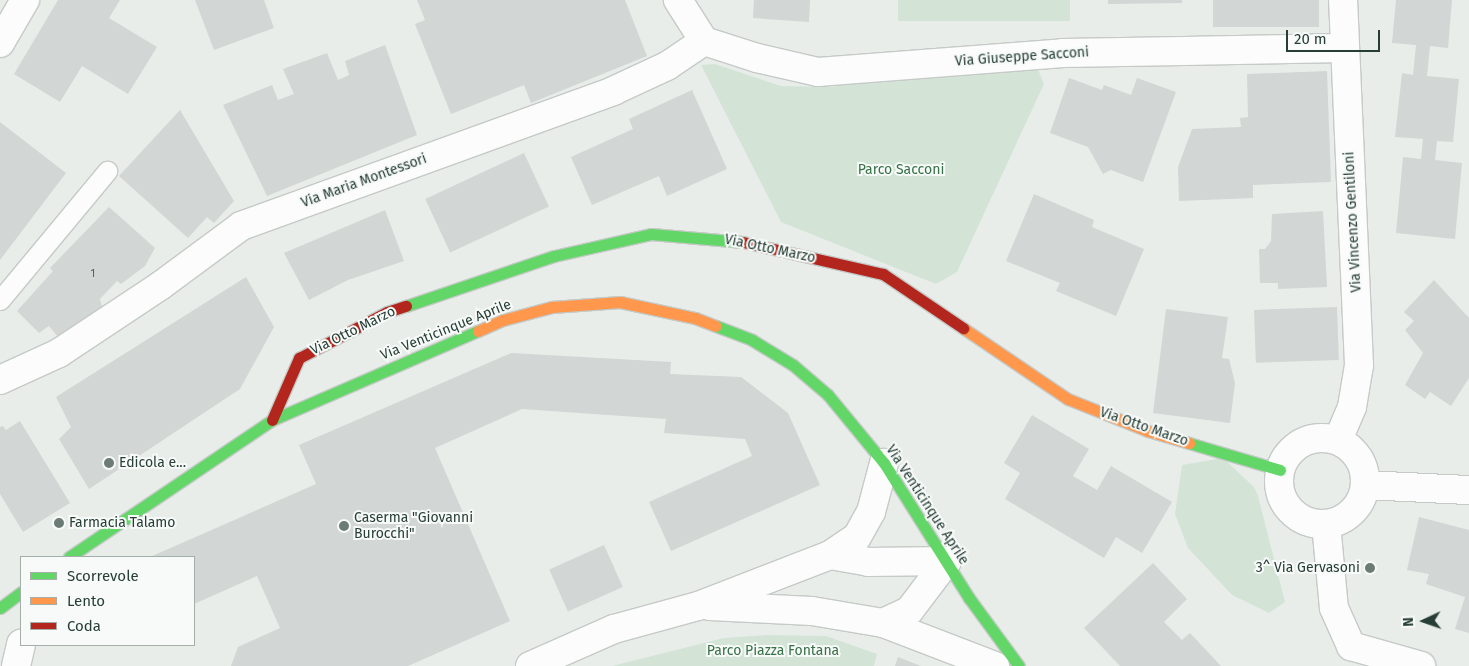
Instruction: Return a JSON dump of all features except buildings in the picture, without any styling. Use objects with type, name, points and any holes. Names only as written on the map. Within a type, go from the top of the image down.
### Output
[{"type":"street","points":[[0,43],[25,0]]},
{"type":"street","points":[[678,0],[704,41]]},
{"type":"street","name":"Via Vincenzo Gentiloni","points":[[1338,440],[1352,407],[1359,365],[1343,0]]},
{"type":"street","name":"Via Giuseppe Sacconi","points":[[704,41],[757,58],[818,72],[1063,53],[1345,48]]},
{"type":"street","name":"Via Maria Montessori","points":[[0,380],[59,353],[160,286],[241,226],[613,91],[667,66],[704,41]]},
{"type":"street","name":"Via Otto Marzo","points":[[272,420],[299,358],[387,312],[554,256],[652,234],[729,239],[883,274],[1068,399],[1148,431],[1280,470]]},
{"type":"street","name":"Via Venticinque Aprile","points":[[70,556],[272,420],[503,320],[552,307],[620,302],[695,318],[752,340],[793,365],[828,395],[884,463],[947,562],[1019,666]]},
{"type":"street","points":[[1321,438],[1338,440],[1360,461],[1365,485],[1353,511],[1326,524],[1303,520],[1289,509],[1281,496],[1280,470],[1286,456],[1306,440],[1321,438]]},
{"type":"street","points":[[530,666],[614,630],[698,606],[830,555],[856,537],[871,512],[884,463]]},
{"type":"street","points":[[1365,485],[1469,490]]},
{"type":"street","points":[[1326,524],[1334,608],[1352,646],[1421,666]]},
{"type":"street","points":[[830,555],[868,562],[947,562]]},
{"type":"street","points":[[883,623],[908,611],[947,562]]},
{"type":"street","points":[[0,608],[20,593]]},
{"type":"street","points":[[698,606],[812,611],[883,623],[995,666]]},
{"type":"street","points":[[16,666],[21,646]]},
{"type":"lane","points":[[0,300],[107,172]]},
{"type":"green space","points":[[898,0],[1070,0],[1070,21],[898,21]]},
{"type":"green space","name":"Parco Sacconi","points":[[715,64],[781,86],[830,87],[885,79],[1038,69],[1044,84],[957,272],[936,284],[781,222],[701,65]]},
{"type":"green space","points":[[1223,458],[1254,487],[1258,496],[1285,602],[1269,613],[1232,595],[1188,548],[1175,514],[1182,465]]},
{"type":"green space","name":"Parco Piazza Fontana","points":[[767,635],[826,636],[877,654],[874,666],[612,666],[724,638]]},
{"type":"traffic: fast","points":[[406,306],[554,256],[651,234],[743,242]]},
{"type":"traffic: fast","points":[[716,326],[752,340],[793,365],[828,395],[884,463],[969,598],[1019,666]]},
{"type":"traffic: fast","points":[[70,556],[272,420],[478,331]]},
{"type":"traffic: fast","points":[[1189,443],[1280,470]]},
{"type":"traffic: fast","points":[[0,608],[20,593]]},
{"type":"traffic: slow","points":[[478,331],[503,320],[552,307],[620,302],[695,318],[716,326]]},
{"type":"traffic: slow","points":[[963,328],[1068,399],[1148,431],[1189,443]]},
{"type":"traffic: jam","points":[[743,242],[883,274],[963,328]]},
{"type":"traffic: jam","points":[[272,420],[299,358],[387,312],[406,306]]},
{"type":"place","name":"Edicola e...","points":[[109,463]]},
{"type":"place","name":"Farmacia Talamo","points":[[59,523]]},
{"type":"place","name":"Caserma \"Giovanni Burocchi\"","points":[[344,526]]},
{"type":"place","name":"3^ Via Gervasoni","points":[[1370,568]]}]
